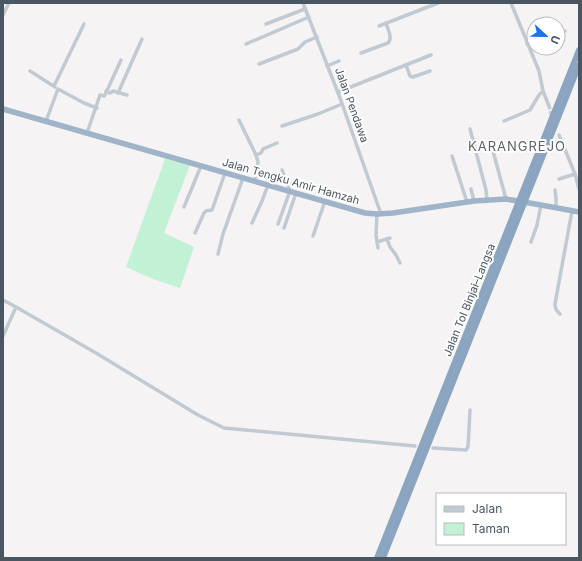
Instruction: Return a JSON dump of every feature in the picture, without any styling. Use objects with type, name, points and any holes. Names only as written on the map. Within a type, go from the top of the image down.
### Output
[{"type":"highway","name":"Jalan Tol Binjai–Langsa","points":[[383,558],[579,50]]},
{"type":"highway","name":"Jalan Tol Binjai–Langsa","points":[[524,194],[579,65]]},
{"type":"highway","name":"Jalan Tengku Amir Hamzah","points":[[3,109],[361,212],[379,214],[474,201],[506,199],[579,212]]},
{"type":"highway","name":"Jalan Tol Binjai–Langsa","points":[[377,558],[459,361]]},
{"type":"street","points":[[3,16],[10,3]]},
{"type":"street","name":"Jalan Pendawa","points":[[303,3],[338,92],[379,214]]},
{"type":"street","points":[[379,26],[438,3]]},
{"type":"street","points":[[511,3],[526,41]]},
{"type":"street","points":[[266,24],[305,9]]},
{"type":"street","points":[[246,44],[309,17]]},
{"type":"street","points":[[361,53],[390,42],[391,40],[386,23]]},
{"type":"street","points":[[46,121],[56,87],[84,24]]},
{"type":"street","points":[[259,64],[298,49],[305,42],[317,37]]},
{"type":"street","points":[[118,93],[142,39]]},
{"type":"street","points":[[338,92],[431,55]]},
{"type":"street","points":[[533,56],[539,70],[543,91],[549,106]]},
{"type":"street","points":[[87,133],[97,108],[100,95],[104,96],[121,60]]},
{"type":"street","points":[[328,66],[339,61]]},
{"type":"street","points":[[406,65],[410,76],[413,77],[430,70]]},
{"type":"street","points":[[30,71],[84,103],[97,108]]},
{"type":"street","points":[[106,91],[110,93],[113,91],[127,95]]},
{"type":"street","points":[[504,121],[530,110],[543,91]]},
{"type":"street","points":[[282,126],[342,104]]},
{"type":"street","points":[[239,120],[258,162],[255,181]]},
{"type":"street","points":[[470,129],[486,190],[487,200]]},
{"type":"street","points":[[559,135],[579,189]]},
{"type":"street","points":[[256,155],[261,153],[264,149],[277,143]]},
{"type":"street","points":[[494,151],[506,199]]},
{"type":"street","points":[[452,156],[467,202]]},
{"type":"street","points":[[184,207],[201,166]]},
{"type":"street","points":[[278,224],[290,191],[282,170]]},
{"type":"street","points":[[559,179],[579,170]]},
{"type":"street","points":[[195,233],[204,213],[212,210],[225,173]]},
{"type":"street","points":[[218,254],[223,234],[243,178]]},
{"type":"street","points":[[252,223],[268,185]]},
{"type":"street","points":[[471,188],[474,201]]},
{"type":"street","points":[[555,190],[556,208]]},
{"type":"street","points":[[284,228],[296,193]]},
{"type":"street","points":[[313,236],[325,202]]},
{"type":"street","points":[[531,242],[537,225],[541,205]]},
{"type":"street","points":[[560,314],[555,308],[555,304],[572,211]]},
{"type":"street","points":[[378,248],[376,232],[379,214]]},
{"type":"street","points":[[377,242],[388,239],[390,247],[400,263]]},
{"type":"street","points":[[3,300],[96,353],[198,415],[224,428],[415,446]]},
{"type":"street","points":[[3,336],[16,307]]},
{"type":"street","points":[[433,448],[466,450],[468,447],[470,410]]},
{"type":"green space","points":[[165,159],[190,165],[164,233],[194,247],[180,288],[153,279],[126,267]]},
{"type":"tunnel","points":[[549,106],[552,117]]},
{"type":"district","name":"KARANGREJO","points":[[517,146]]}]
